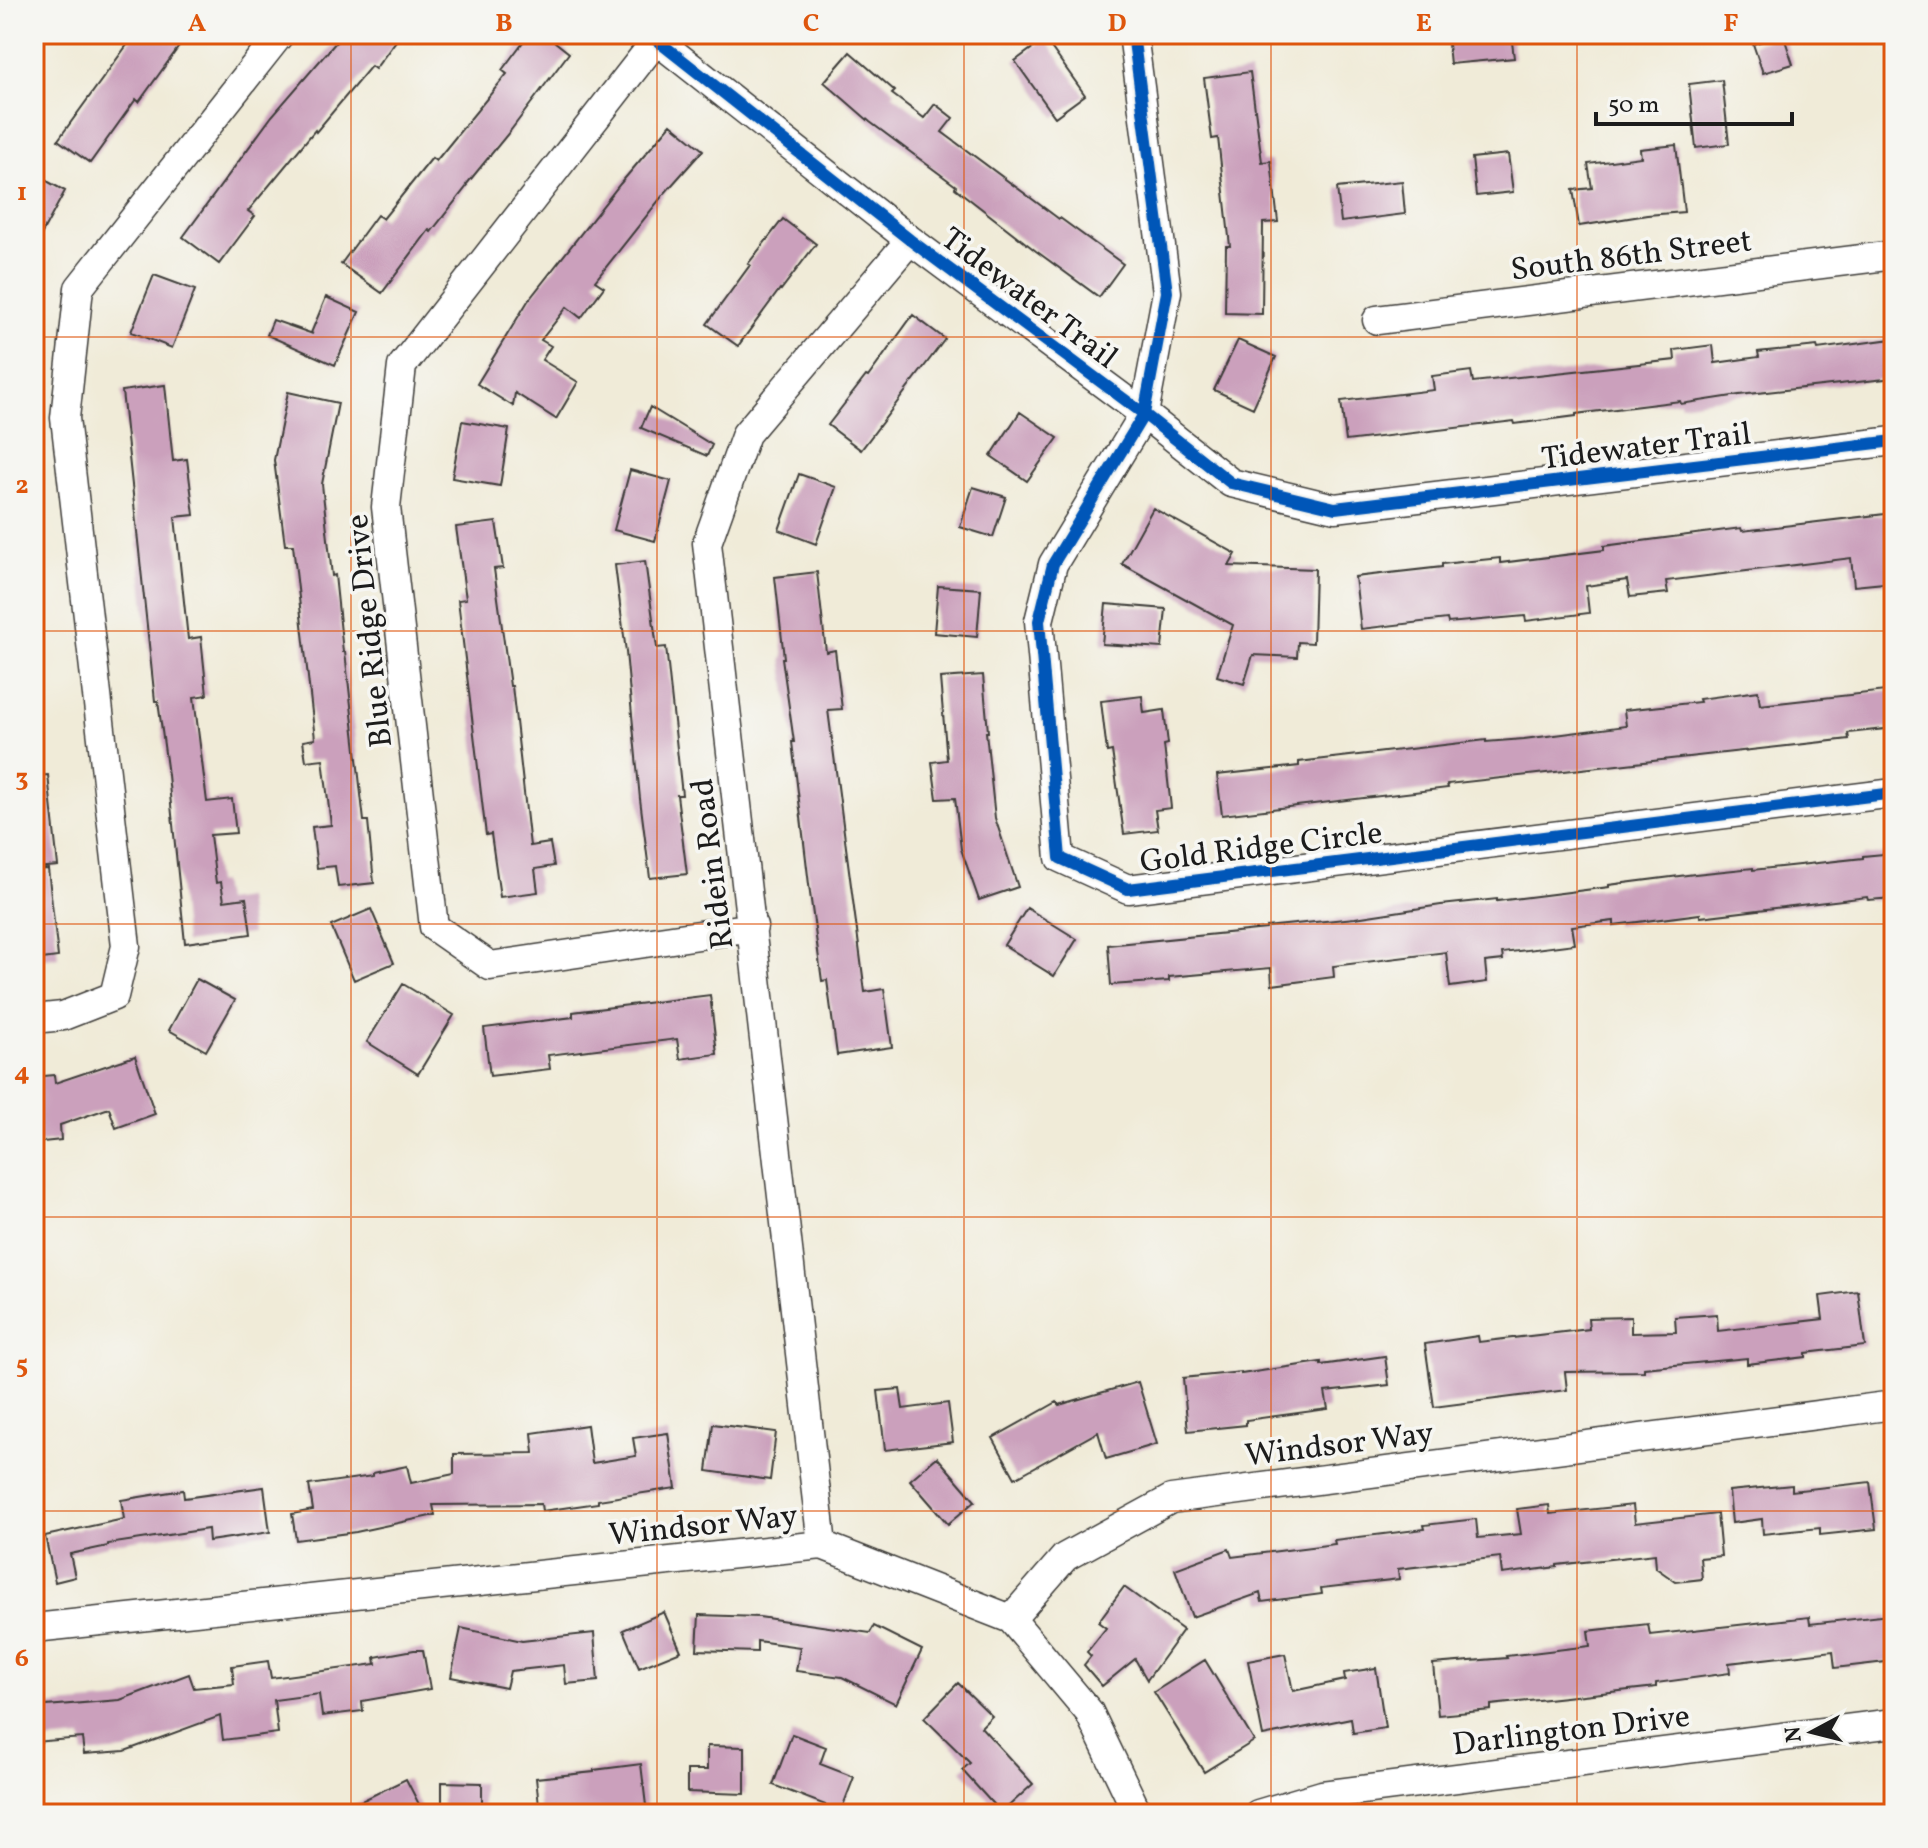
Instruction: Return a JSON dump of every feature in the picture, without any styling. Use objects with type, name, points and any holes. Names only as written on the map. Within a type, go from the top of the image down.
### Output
[{"type":"street","points":[[34,1019],[63,1016],[114,996],[126,946],[65,418],[79,288],[280,34]]},
{"type":"street","points":[[1133,34],[1167,292],[1144,414]]},
{"type":"street","name":"Tidewater Trail","points":[[655,36],[910,240],[1144,414],[1231,483],[1335,508],[1894,441]]},
{"type":"street","name":"Blue Ridge Drive","points":[[655,36],[402,366],[386,507],[434,927],[490,966],[753,927]]},
{"type":"street","name":"Ridein Road","points":[[822,1545],[707,543],[746,434],[910,240]]},
{"type":"street","name":"South 86th Street","points":[[1377,320],[1894,255]]},
{"type":"street","name":"Gold Ridge Circle","points":[[1144,414],[1053,564],[1039,621],[1060,858],[1128,889],[1894,793]]},
{"type":"street","name":"Windsor Way","points":[[34,1628],[822,1545],[1011,1619],[1065,1557],[1171,1499],[1894,1405]]},
{"type":"street","points":[[1011,1619],[1089,1712],[1138,1814]]},
{"type":"street","name":"Darlington Drive","points":[[1258,1814],[1322,1795],[1894,1723]]},
{"type":"building","points":[[135,34],[188,34],[90,163],[58,140]]},
{"type":"building","points":[[343,34],[401,34],[375,69],[371,66],[248,211],[255,216],[219,264],[183,237],[272,116]]},
{"type":"building","points":[[529,34],[545,34],[569,53],[382,293],[341,264],[377,215],[383,219],[432,158],[436,161],[507,74],[502,70]]},
{"type":"building","points":[[1447,34],[1511,34],[1514,58],[1450,64]]},
{"type":"building","points":[[1783,34],[1793,64],[1763,73],[1753,44]]},
{"type":"building","points":[[1045,39],[1085,95],[1055,117],[1015,61]]},
{"type":"building","points":[[850,52],[895,91],[892,94],[924,118],[935,104],[953,118],[942,132],[1123,264],[1099,297],[870,122],[824,82]]},
{"type":"building","points":[[1250,72],[1262,162],[1271,161],[1278,222],[1263,223],[1262,314],[1225,313],[1226,246],[1230,246],[1218,138],[1212,139],[1204,78]]},
{"type":"building","points":[[1722,80],[1729,144],[1696,148],[1689,84]]},
{"type":"building","points":[[671,124],[703,150],[595,281],[604,287],[581,318],[567,307],[541,340],[551,346],[542,360],[578,382],[556,419],[515,393],[513,406],[477,384],[528,301]]},
{"type":"building","points":[[1676,145],[1684,212],[1579,226],[1573,190],[1592,188],[1588,164],[1641,157],[1640,149]]},
{"type":"building","points":[[1508,154],[1513,192],[1476,196],[1472,158]]},
{"type":"building","points":[[34,174],[65,191],[34,248]]},
{"type":"building","points":[[1402,181],[1405,214],[1341,222],[1337,188]]},
{"type":"building","points":[[783,219],[816,244],[738,346],[707,324]]},
{"type":"building","points":[[154,275],[195,290],[172,348],[131,332]]},
{"type":"building","points":[[326,297],[359,312],[335,365],[267,335],[273,320],[313,334]]},
{"type":"building","points":[[913,315],[945,339],[861,450],[828,425]]},
{"type":"building","points":[[1892,339],[1894,378],[1681,404],[1680,401],[1515,424],[1514,421],[1346,441],[1341,401],[1434,390],[1432,376],[1471,371],[1473,382],[1675,360],[1674,350],[1713,345],[1715,363],[1759,357],[1758,352],[1817,346],[1818,349]]},
{"type":"building","points":[[1238,340],[1276,357],[1253,408],[1214,390]]},
{"type":"building","points":[[165,385],[173,461],[187,459],[194,515],[175,517],[188,639],[201,637],[207,695],[194,697],[207,802],[232,799],[236,833],[210,835],[216,883],[221,882],[224,901],[246,898],[251,934],[185,943],[122,391]]},
{"type":"building","points":[[288,392],[338,403],[322,484],[374,883],[338,887],[335,866],[317,868],[312,827],[331,825],[323,759],[306,761],[303,741],[315,739],[293,545],[285,545],[274,460]]},
{"type":"building","points":[[650,407],[712,445],[707,456],[641,428]]},
{"type":"building","points":[[1020,412],[1058,438],[1027,481],[991,456]]},
{"type":"building","points":[[462,421],[509,429],[500,486],[452,478]]},
{"type":"building","points":[[630,470],[671,481],[655,541],[614,530]]},
{"type":"building","points":[[799,474],[836,487],[816,544],[779,530]]},
{"type":"building","points":[[973,487],[1006,497],[993,537],[960,527]]},
{"type":"building","points":[[1153,508],[1236,554],[1229,566],[1315,569],[1313,643],[1298,642],[1297,657],[1253,655],[1244,684],[1217,676],[1233,625],[1122,564]]},
{"type":"building","points":[[1894,513],[1894,582],[1854,586],[1851,558],[1666,581],[1668,593],[1630,597],[1627,580],[1586,586],[1589,613],[1526,621],[1525,616],[1448,623],[1447,619],[1361,629],[1355,577],[1500,558],[1500,563],[1741,528],[1742,531]]},
{"type":"building","points":[[496,522],[503,568],[494,569],[512,686],[530,846],[550,843],[554,866],[535,869],[538,892],[500,897],[491,834],[486,835],[458,600],[466,599],[456,527]]},
{"type":"building","points":[[645,561],[657,648],[666,647],[682,795],[677,795],[687,874],[650,878],[615,565]]},
{"type":"building","points":[[817,572],[826,652],[835,650],[842,709],[828,710],[865,992],[884,989],[892,1047],[837,1055],[827,980],[822,981],[810,893],[775,577]]},
{"type":"building","points":[[938,586],[981,589],[977,637],[934,633]]},
{"type":"building","points":[[1106,604],[1166,609],[1162,648],[1102,644]]},
{"type":"building","points":[[983,675],[995,818],[1018,887],[979,900],[961,849],[955,798],[937,799],[932,762],[947,760],[940,678]]},
{"type":"building","points":[[1894,690],[1894,728],[1848,733],[1849,739],[1447,784],[1448,788],[1222,815],[1217,775],[1299,766],[1299,762],[1626,726],[1624,710],[1700,702],[1699,699],[1758,691],[1760,705]]},
{"type":"building","points":[[1142,696],[1144,713],[1164,710],[1168,744],[1164,745],[1171,808],[1155,810],[1158,830],[1124,834],[1112,751],[1107,752],[1101,701]]},
{"type":"building","points":[[48,775],[58,866],[34,868],[34,776]]},
{"type":"building","points":[[1894,853],[1894,898],[1868,900],[1867,897],[1700,917],[1700,914],[1614,925],[1614,921],[1572,926],[1575,944],[1502,953],[1503,960],[1485,962],[1487,982],[1450,987],[1446,952],[1333,966],[1334,977],[1272,985],[1271,968],[1111,985],[1108,945],[1266,929],[1695,874]]},
{"type":"building","points":[[48,869],[58,957],[34,960],[34,870]]},
{"type":"building","points":[[1027,908],[1077,939],[1054,976],[1004,945]]},
{"type":"building","points":[[371,909],[394,963],[354,980],[331,926]]},
{"type":"building","points":[[197,979],[235,1000],[206,1051],[169,1030]]},
{"type":"building","points":[[403,984],[454,1015],[418,1074],[367,1042]]},
{"type":"building","points":[[710,995],[717,1054],[680,1059],[677,1039],[548,1055],[550,1069],[490,1076],[484,1028],[573,1017],[573,1012]]},
{"type":"building","points":[[135,1056],[155,1114],[116,1128],[109,1108],[60,1125],[61,1140],[34,1143],[34,1077],[54,1075],[55,1083]]},
{"type":"building","points":[[1858,1291],[1865,1346],[1747,1364],[1747,1358],[1644,1368],[1644,1371],[1565,1372],[1567,1390],[1434,1407],[1425,1344],[1478,1336],[1479,1342],[1589,1329],[1588,1318],[1631,1317],[1631,1333],[1676,1332],[1675,1317],[1717,1314],[1718,1331],[1823,1319],[1820,1296]]},
{"type":"building","points":[[1385,1356],[1389,1385],[1325,1392],[1328,1409],[1246,1420],[1246,1425],[1188,1431],[1183,1378]]},
{"type":"building","points":[[1138,1382],[1157,1444],[1106,1459],[1098,1432],[1015,1478],[993,1438],[1057,1402],[1059,1405]]},
{"type":"building","points":[[900,1389],[903,1409],[948,1403],[953,1442],[885,1450],[878,1391]]},
{"type":"building","points":[[713,1424],[776,1432],[770,1480],[707,1471]]},
{"type":"building","points":[[587,1425],[592,1463],[636,1456],[633,1438],[668,1433],[676,1488],[542,1511],[541,1504],[433,1505],[435,1515],[356,1532],[296,1540],[292,1514],[313,1510],[309,1485],[373,1476],[373,1473],[407,1466],[411,1483],[454,1474],[454,1454],[534,1453],[532,1433]]},
{"type":"building","points":[[937,1457],[975,1501],[948,1524],[910,1480]]},
{"type":"building","points":[[1870,1482],[1876,1529],[1820,1535],[1820,1528],[1763,1534],[1762,1519],[1732,1523],[1729,1491],[1792,1485],[1792,1491]]},
{"type":"building","points":[[264,1487],[270,1532],[209,1541],[208,1529],[108,1544],[70,1554],[75,1577],[55,1582],[45,1536],[124,1519],[121,1500],[183,1490],[184,1498]]},
{"type":"building","points":[[1549,1505],[1550,1514],[1633,1505],[1635,1523],[1717,1514],[1721,1556],[1700,1558],[1702,1579],[1676,1582],[1656,1568],[1655,1554],[1502,1574],[1500,1557],[1398,1569],[1399,1579],[1321,1588],[1322,1594],[1262,1602],[1260,1593],[1192,1617],[1175,1569],[1229,1549],[1232,1557],[1335,1544],[1334,1540],[1425,1529],[1424,1525],[1476,1519],[1478,1538],[1521,1534],[1517,1509]]},
{"type":"building","points":[[1124,1587],[1183,1630],[1147,1680],[1135,1659],[1102,1686],[1084,1665],[1091,1656],[1087,1652],[1106,1628],[1098,1622]]},
{"type":"building","points":[[664,1612],[681,1651],[639,1668],[623,1630]]},
{"type":"building","points":[[699,1615],[759,1617],[870,1633],[874,1626],[922,1650],[896,1704],[842,1677],[796,1671],[800,1647],[757,1641],[757,1652],[697,1650]]},
{"type":"building","points":[[1889,1615],[1894,1661],[1835,1668],[1833,1651],[1729,1663],[1730,1673],[1656,1683],[1656,1687],[1491,1705],[1491,1710],[1438,1715],[1433,1664],[1507,1658],[1590,1646],[1588,1631],[1648,1624],[1650,1635],[1809,1617],[1810,1624]]},
{"type":"building","points":[[461,1628],[522,1641],[594,1633],[598,1681],[566,1684],[564,1665],[510,1671],[506,1688],[451,1677]]},
{"type":"building","points":[[423,1650],[430,1689],[362,1701],[363,1711],[322,1716],[319,1694],[274,1700],[278,1733],[223,1740],[220,1716],[125,1751],[84,1754],[82,1738],[34,1742],[34,1707],[120,1700],[189,1674],[194,1688],[234,1684],[232,1666],[268,1661],[271,1678],[376,1664],[375,1657]]},
{"type":"building","points":[[1285,1654],[1293,1691],[1345,1680],[1344,1673],[1376,1668],[1385,1728],[1353,1733],[1351,1718],[1263,1736],[1248,1661]]},
{"type":"building","points":[[1205,1660],[1254,1741],[1204,1772],[1154,1692]]},
{"type":"building","points":[[958,1683],[992,1716],[981,1727],[1033,1784],[1001,1813],[962,1770],[970,1763],[924,1718]]},
{"type":"building","points":[[792,1734],[826,1747],[820,1764],[854,1777],[841,1811],[773,1785]]},
{"type":"building","points":[[707,1746],[745,1747],[745,1794],[687,1792],[687,1770],[707,1770]]},
{"type":"building","points":[[641,1764],[647,1814],[540,1814],[536,1778]]},
{"type":"building","points":[[406,1779],[424,1814],[335,1814]]},
{"type":"building","points":[[442,1782],[482,1783],[482,1814],[442,1814]]},
{"type":"cycle path","points":[[649,34],[910,240],[1144,414],[1231,483],[1335,508],[1894,441]]},
{"type":"cycle path","points":[[1133,34],[1167,292],[1144,414],[1053,564],[1039,621],[1060,858],[1128,889],[1894,793]]}]
